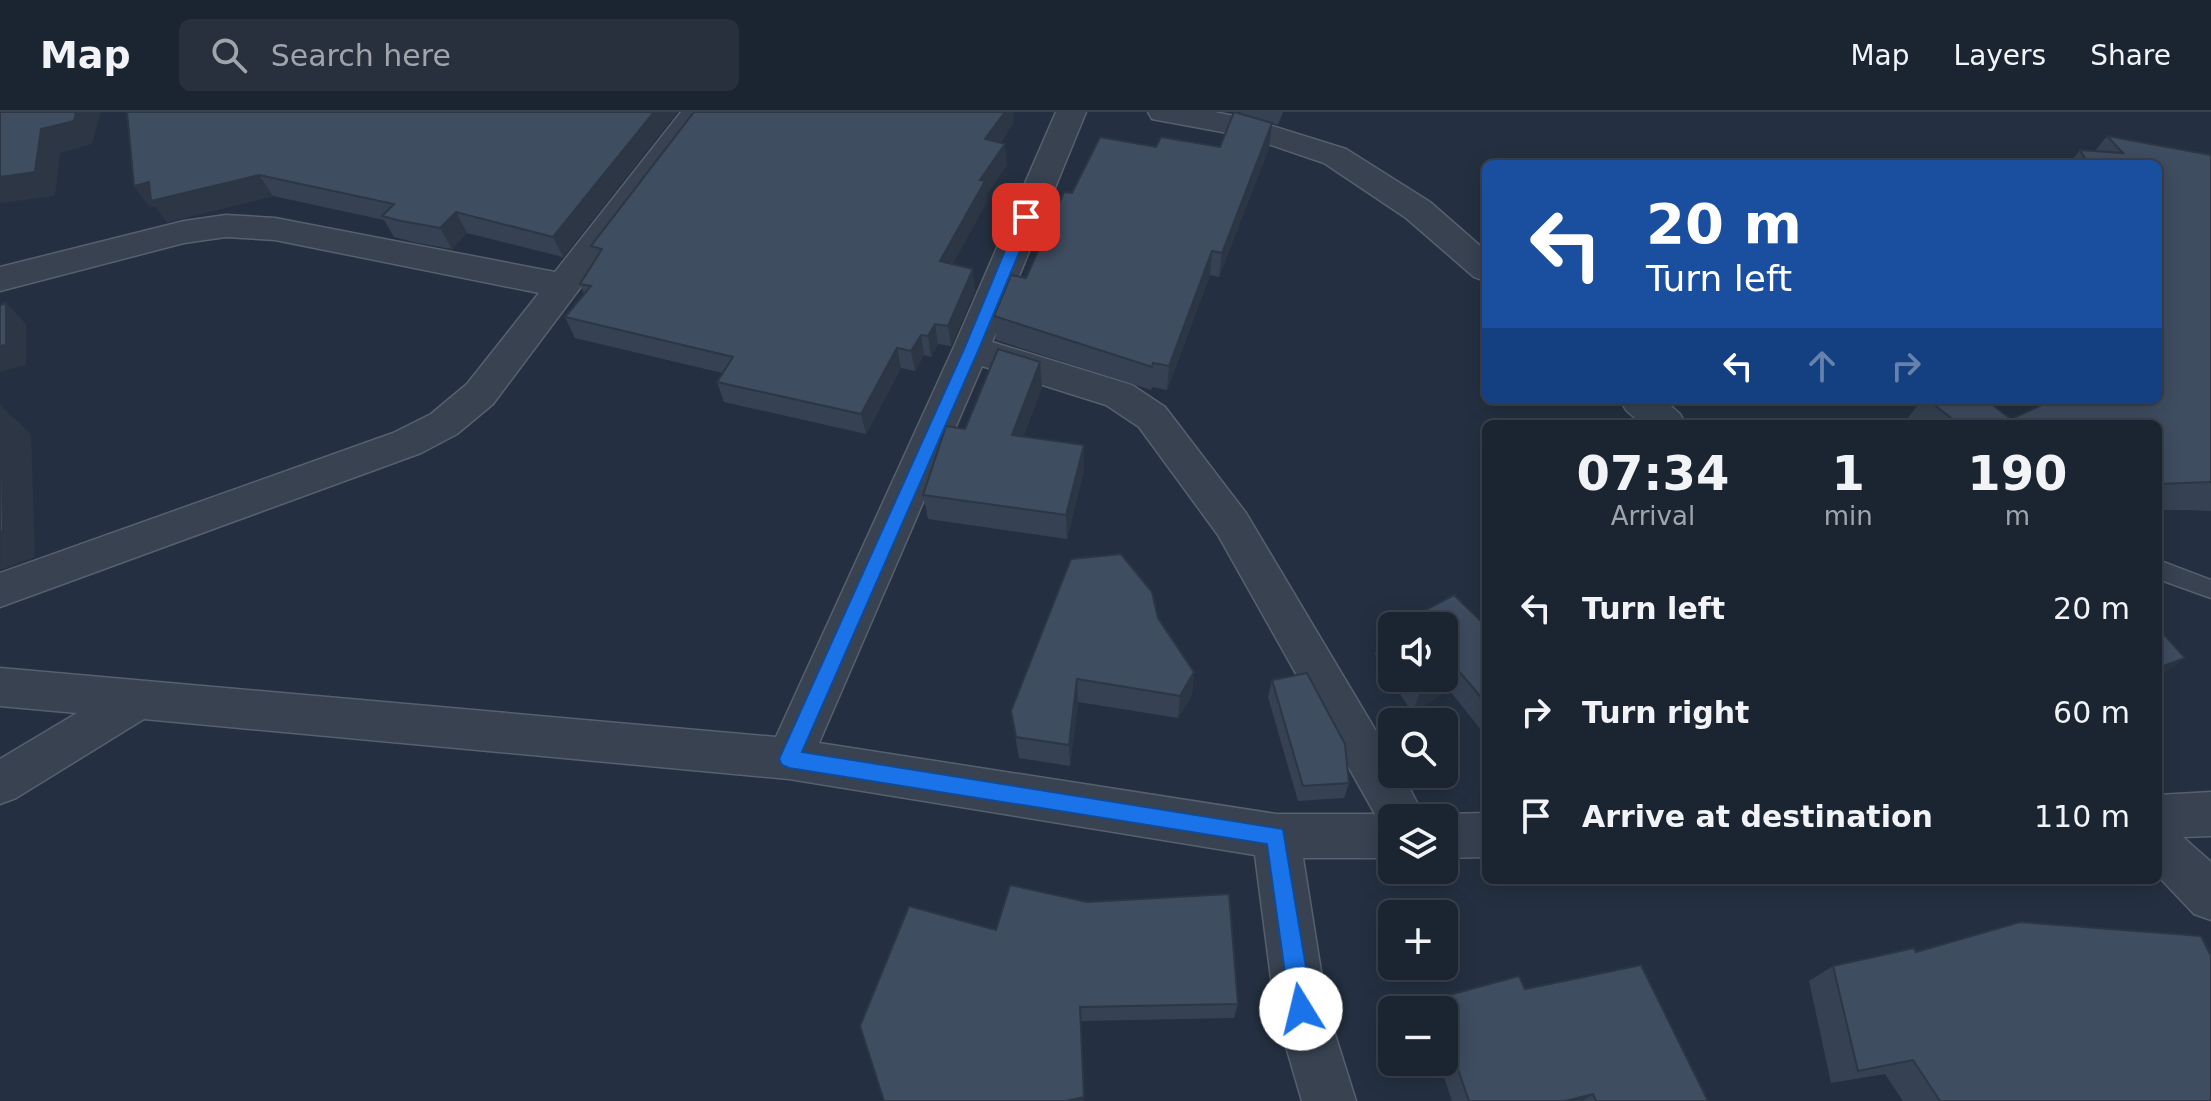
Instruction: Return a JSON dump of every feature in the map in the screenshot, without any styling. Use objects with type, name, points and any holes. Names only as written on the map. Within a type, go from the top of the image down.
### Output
[{"type":"street","points":[[0,590],[407,443],[444,424],[480,394],[697,112]]},
{"type":"street","points":[[789,759],[971,349],[1071,112]]},
{"type":"street","points":[[1163,112],[1250,128],[1335,156],[1418,210],[1482,266]]},
{"type":"street","points":[[0,279],[184,232],[226,226],[275,229],[564,286]]},
{"type":"street","points":[[971,349],[1119,395],[1152,417],[1232,524],[1394,804]]},
{"type":"street","points":[[1644,404],[1662,420]]},
{"type":"street","points":[[0,687],[789,759],[1276,836],[1378,836]]},
{"type":"street","points":[[0,783],[138,700]]},
{"type":"street","points":[[2162,817],[2211,814]]},
{"type":"street","points":[[1458,836],[1482,835]]},
{"type":"street","points":[[1276,836],[1301,1009],[1329,1101]]},
{"type":"street","points":[[2162,849],[2211,897]]},
{"type":"lane","points":[[2162,571],[2182,581],[2211,589]]},
{"type":"building","points":[[0,112],[76,112],[74,121],[41,129],[35,172],[0,177]]},
{"type":"building","points":[[127,112],[654,112],[553,237],[456,212],[440,228],[401,221],[382,216],[394,204],[259,175],[151,201],[149,182],[134,186]]},
{"type":"building","points":[[694,112],[1005,112],[985,139],[1005,144],[980,180],[985,181],[940,261],[973,269],[948,326],[935,324],[928,336],[921,335],[911,351],[897,348],[861,414],[717,382],[733,357],[565,317],[591,286],[580,284],[602,249],[591,246]]},
{"type":"building","points":[[1234,112],[1272,123],[1222,253],[1212,251],[1169,366],[1153,363],[1152,367],[994,316],[1011,275],[1026,278],[1064,192],[1072,193],[1100,137],[1156,147],[1161,137],[1220,147]]},
{"type":"building","points":[[2107,136],[2211,155],[2211,482],[2162,484],[2162,420],[1954,420],[1933,404],[1991,404],[2011,419],[2044,404],[2162,404],[2162,160],[2086,160],[2080,150],[2123,153]]},
{"type":"building","points":[[6,303],[6,345],[0,346],[0,305]]},
{"type":"building","points":[[998,349],[1040,362],[1012,435],[1084,445],[1066,515],[923,495],[946,426],[965,429]]},
{"type":"building","points":[[0,406],[3,531],[0,532]]},
{"type":"building","points":[[1121,554],[1152,592],[1158,618],[1194,672],[1180,696],[1077,679],[1069,745],[1016,737],[1011,711],[1071,559]]},
{"type":"building","points":[[1454,595],[1482,622],[1482,698],[1458,670],[1458,612],[1422,612]]},
{"type":"building","points":[[2162,632],[2185,658],[2162,667]]},
{"type":"building","points":[[1307,673],[1345,744],[1349,783],[1303,786],[1272,680]]},
{"type":"building","points":[[1010,885],[1087,902],[1229,894],[1238,1004],[1080,1007],[1084,1097],[1066,1101],[884,1101],[860,1026],[909,906],[996,930]]},
{"type":"building","points":[[2020,922],[2201,936],[2211,956],[2211,1101],[1940,1101],[1913,1060],[1858,1071],[1833,966],[1914,948],[1916,952]]},
{"type":"building","points":[[1641,965],[1708,1101],[1596,1101],[1593,1094],[1566,1101],[1469,1101],[1458,1069],[1458,996],[1445,996],[1519,976],[1525,989]]},
{"type":"route","points":[[1026,217],[971,349],[789,759],[1276,836],[1301,1009]]}]
